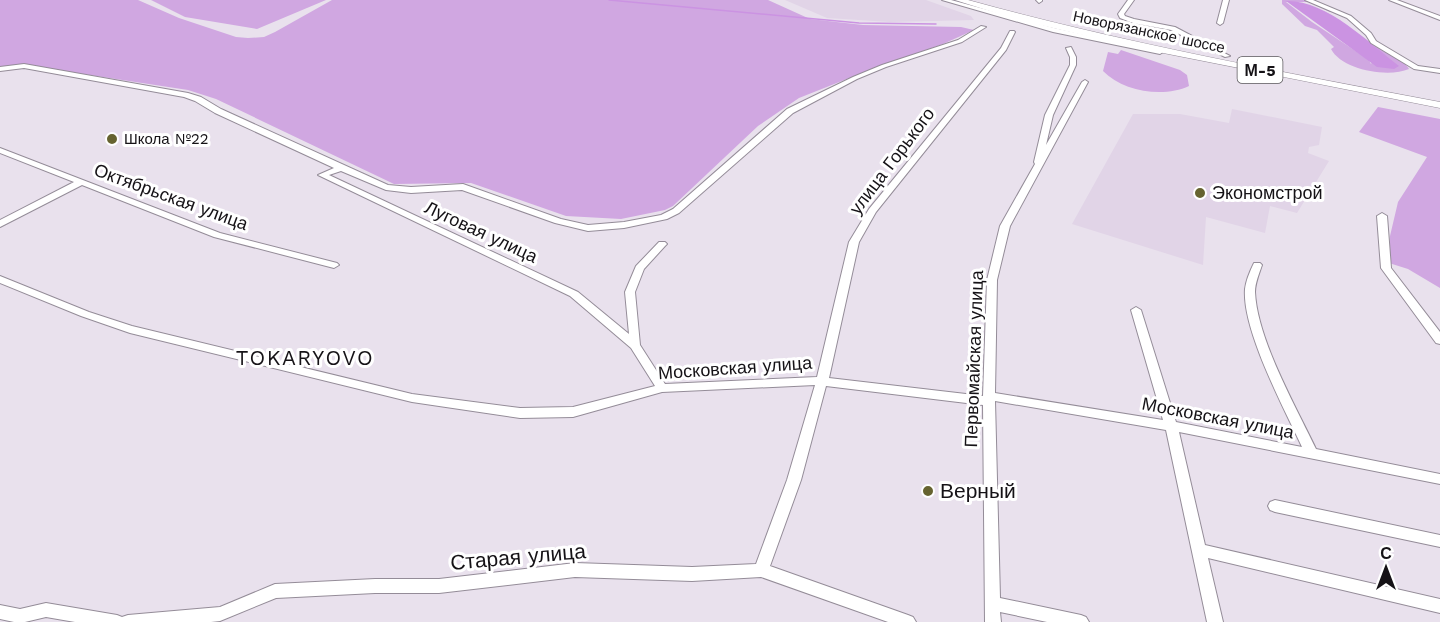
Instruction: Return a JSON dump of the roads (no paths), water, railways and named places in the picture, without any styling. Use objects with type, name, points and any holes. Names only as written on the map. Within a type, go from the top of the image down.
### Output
[{"type":"highway","name":"Новорязанское шоссе","points":[[959,0],[1045,24],[1178,55],[1440,105]]},
{"type":"highway","name":"Новорязанское шоссе","points":[[982,0],[1088,27],[1440,96]]},
{"type":"street","points":[[945,0],[1073,35],[1178,55]]},
{"type":"street","points":[[1131,0],[1121,14],[1133,21],[1173,28],[1227,56]]},
{"type":"street","points":[[1220,22],[1226,0]]},
{"type":"street","points":[[1308,0],[1349,17],[1369,34],[1373,42],[1416,68],[1440,71]]},
{"type":"street","points":[[1392,0],[1440,18]]},
{"type":"street","points":[[0,69],[24,66],[185,95],[386,187],[399,189],[456,187],[473,190],[558,220],[588,228],[624,225],[664,217],[676,211],[775,123],[799,106],[884,66],[960,41],[983,27]]},
{"type":"street","name":"улица Горького","points":[[761,570],[794,480],[822,381],[854,242],[872,211],[1004,49],[1012,32]]},
{"type":"street","points":[[1036,171],[1046,124],[1073,65],[1073,57],[1069,48]]},
{"type":"street","name":"Первомайская улица","points":[[993,622],[989,399],[992,280],[1005,226],[1084,82]]},
{"type":"street","name":"Октябрьская улица","points":[[0,150],[217,235],[334,265]]},
{"type":"street","name":"Луговая улица","points":[[341,168],[322,175],[574,294],[635,345]]},
{"type":"street","points":[[0,224],[81,182]]},
{"type":"street","points":[[1382,216],[1386,268],[1440,340]]},
{"type":"street","points":[[662,244],[639,268],[630,292],[635,345],[662,388]]},
{"type":"street","points":[[1257,265],[1250,290],[1255,319],[1264,346],[1312,455]]},
{"type":"street","name":"Московская улица","points":[[0,279],[85,314],[130,329],[412,398],[520,413],[573,412],[662,388],[822,381],[989,399],[1170,426],[1440,479]]},
{"type":"street","points":[[1136,310],[1170,426],[1215,622]]},
{"type":"street","points":[[1275,506],[1440,541]]},
{"type":"street","points":[[1199,550],[1440,606]]},
{"type":"street","name":"Старая улица","points":[[128,622],[220,614],[275,591],[375,586],[439,586],[575,570],[692,574],[761,570],[908,622]]},
{"type":"street","points":[[992,603],[1081,622]]},
{"type":"street","points":[[0,612],[20,616],[46,610],[117,622]]},
{"type":"waterway","points":[[609,0],[859,23],[936,24]]},
{"type":"place","name":"Школа №22","points":[[112,139]]},
{"type":"place","name":"Экономстрой","points":[[1200,193]]},
{"type":"place","name":"Верный","points":[[928,491]]},
{"type":"district","name":"TOKARYOVO","points":[[305,358]]}]
